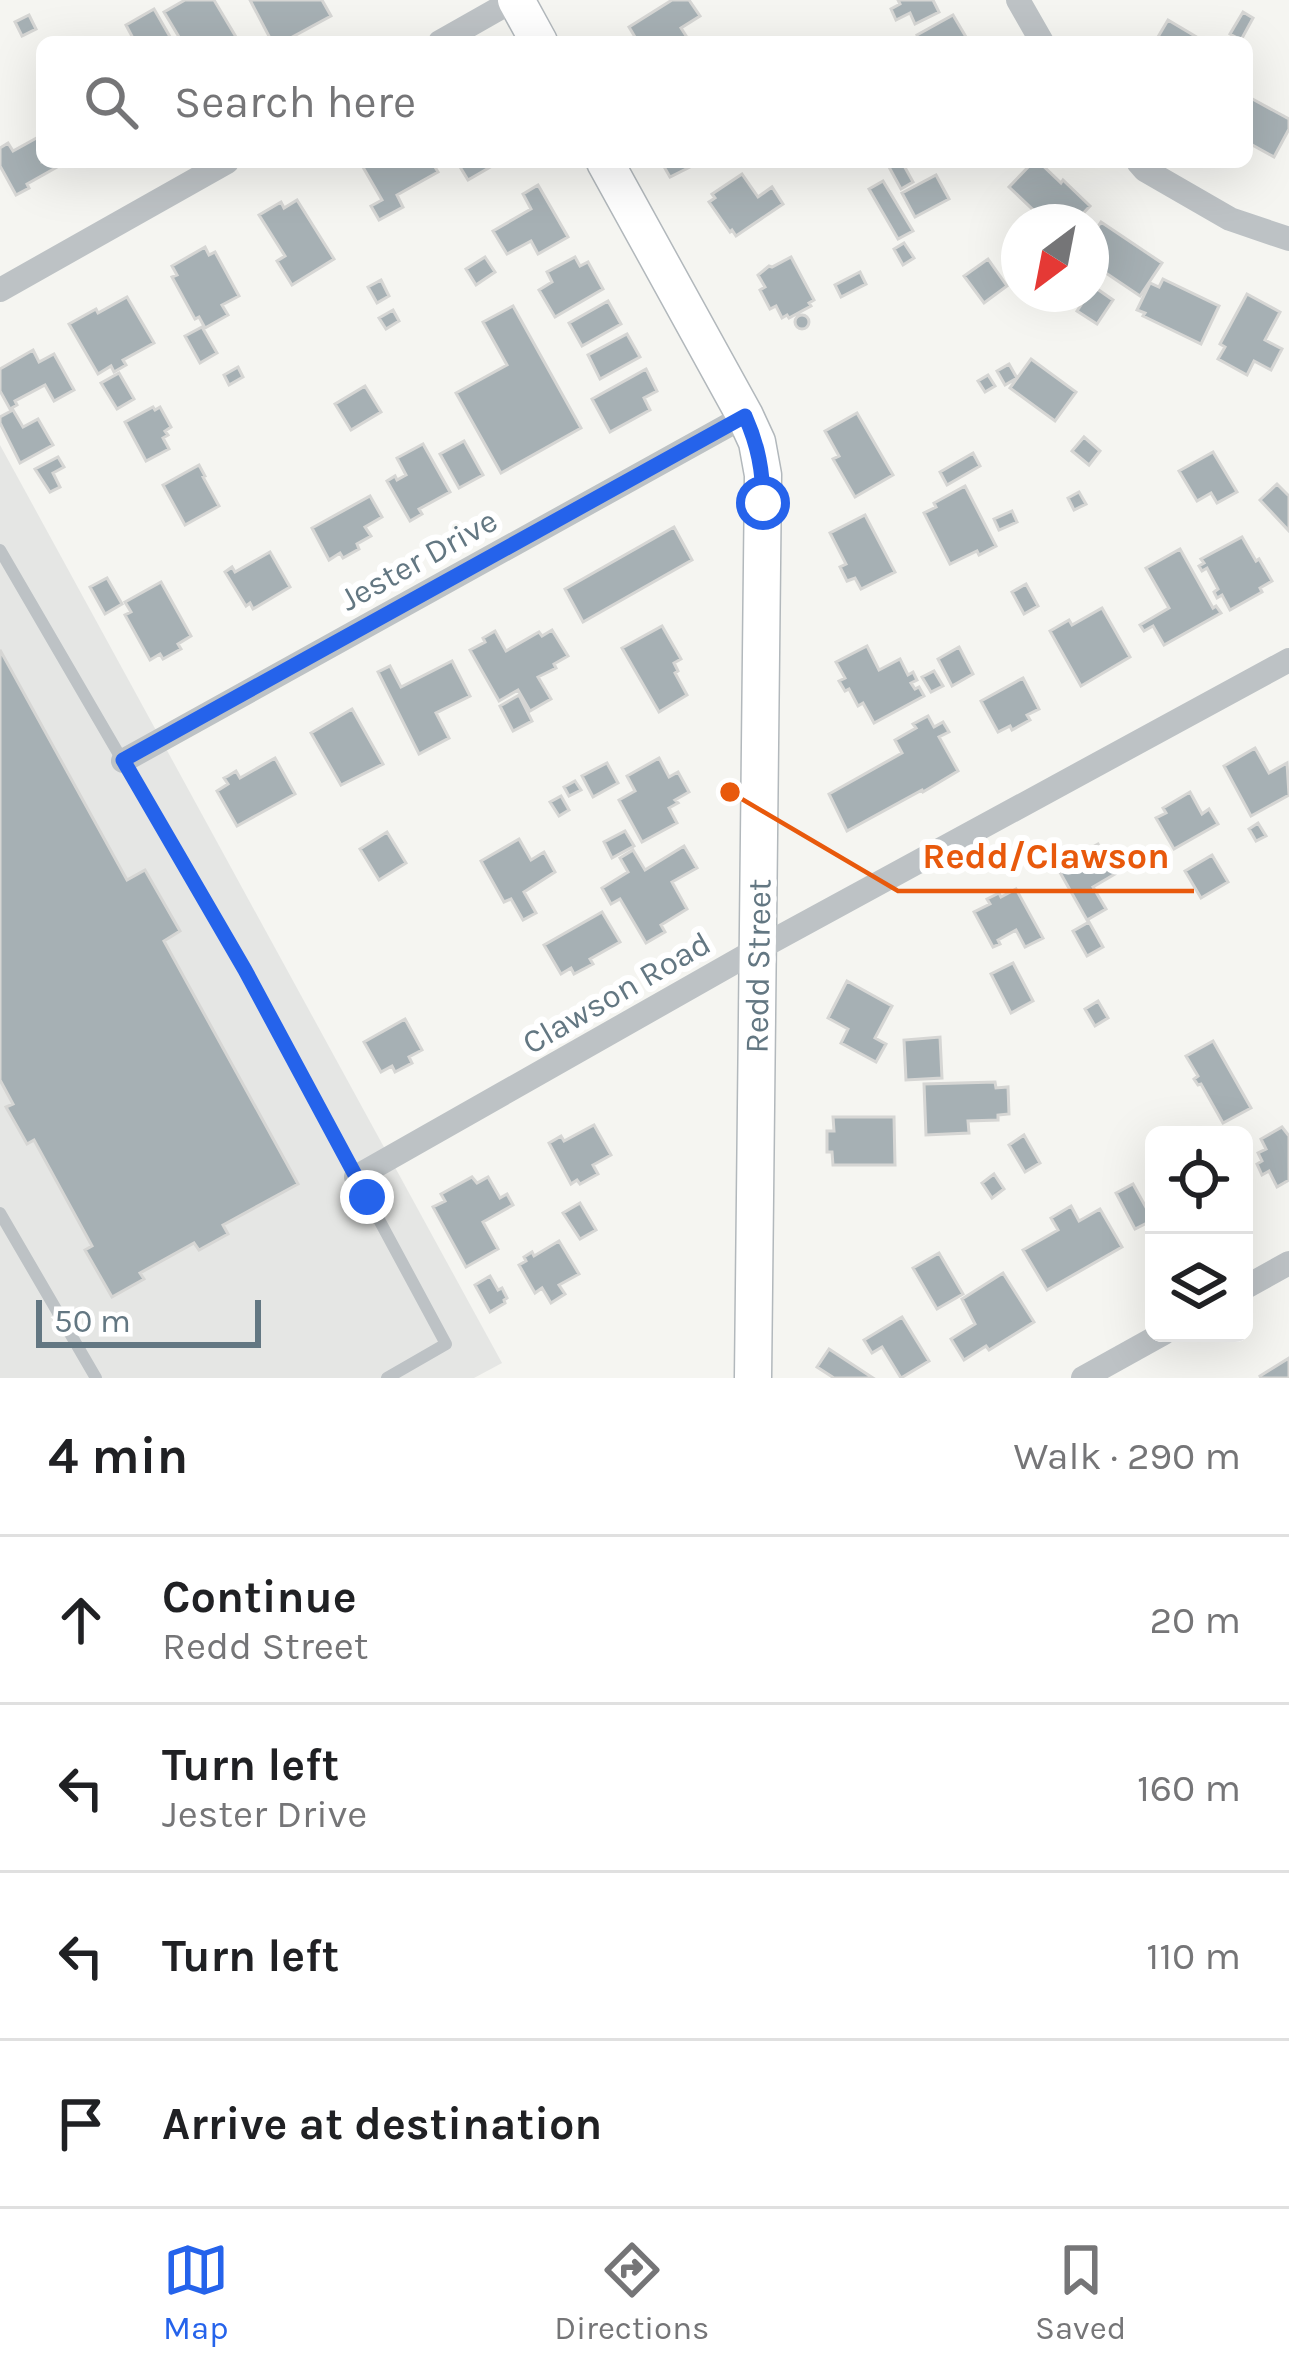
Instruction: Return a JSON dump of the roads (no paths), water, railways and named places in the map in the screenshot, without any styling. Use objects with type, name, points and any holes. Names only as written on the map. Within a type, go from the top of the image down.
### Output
[{"type":"street","points":[[451,36],[515,0],[536,36]]},
{"type":"street","points":[[1018,0],[1039,36]]},
{"type":"street","points":[[0,290],[216,168]]},
{"type":"street","name":"Redd Street","points":[[608,168],[745,416],[757,442],[763,475],[753,1378]]},
{"type":"street","points":[[1143,168],[1230,219],[1289,238]]},
{"type":"street","name":"Jester Drive","points":[[123,760],[745,416]]},
{"type":"street","name":"Clawson Road","points":[[356,1177],[756,950],[1289,660]]},
{"type":"street","points":[[1253,1283],[1289,1263]]},
{"type":"street","points":[[1083,1378],[1148,1342]]},
{"type":"lane","points":[[0,550],[245,970],[446,1344],[387,1378]]},
{"type":"lane","points":[[0,1214],[96,1378]]},
{"type":"place","name":"Redd/Clawson","points":[[730,792]]}]
